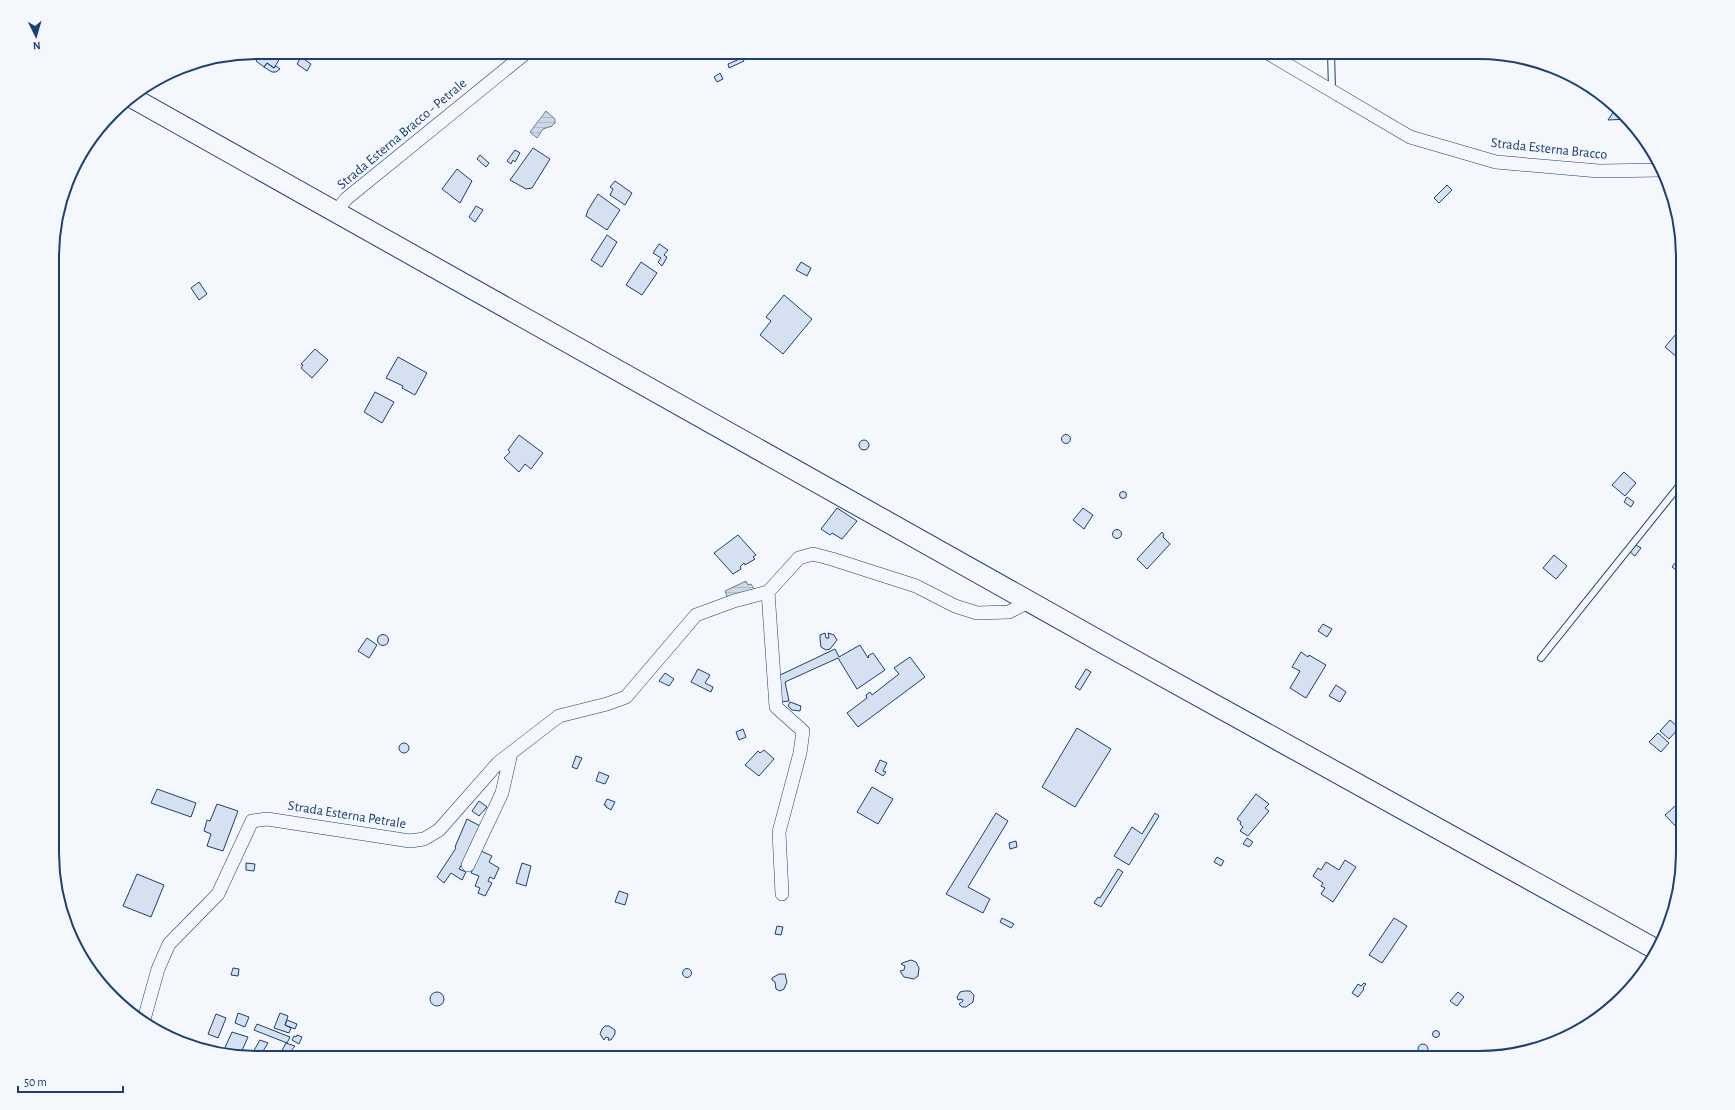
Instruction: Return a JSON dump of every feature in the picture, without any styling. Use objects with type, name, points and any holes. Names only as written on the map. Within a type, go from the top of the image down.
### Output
[{"type":"main road","points":[[137,100],[1028,602],[1652,948]]},
{"type":"street","name":"Strada Esterna Bracco - Petrale","points":[[336,212],[346,199],[518,59]]},
{"type":"street","name":"Strada Esterna Bracco","points":[[1278,59],[1410,137],[1496,162],[1599,171],[1656,170]]},
{"type":"street","points":[[782,894],[779,832],[800,753],[803,731],[776,707],[768,592],[799,558],[813,554],[916,586],[955,606],[977,613],[1009,612],[1028,602]]},
{"type":"street","name":"Strada Esterna Petrale","points":[[145,1016],[158,969],[169,944],[218,894],[252,821],[267,819],[410,841],[424,839],[439,830],[498,763],[559,716],[607,704],[626,696],[696,615],[734,601],[768,592]]},
{"type":"street","points":[[468,865],[502,793],[511,753]]},
{"type":"lane","points":[[1331,59],[1332,90]]},
{"type":"lane","points":[[1541,658],[1676,490]]},
{"type":"shaded area","points":[[546,111],[555,119],[555,123],[552,126],[543,129],[537,138],[530,132]]},
{"type":"shaded area","points":[[746,581],[748,585],[751,584],[754,589],[728,599],[725,591]]},
{"type":"building","points":[[257,59],[280,59],[274,68],[267,63],[264,67],[256,61]]},
{"type":"building","points":[[300,59],[304,59],[311,64],[307,71],[297,64]]},
{"type":"building","points":[[740,59],[743,59],[744,61],[729,68],[728,64]]},
{"type":"building","points":[[267,63],[274,68],[276,66],[280,69],[276,72],[272,72],[264,67]]},
{"type":"building","points":[[720,73],[723,79],[717,82],[714,77]]},
{"type":"building","points":[[1613,112],[1620,119],[1608,120]]},
{"type":"building","points":[[533,148],[550,159],[532,188],[526,189],[510,180]]},
{"type":"building","points":[[515,150],[520,153],[515,162],[513,160],[511,164],[507,161]]},
{"type":"building","points":[[480,155],[489,163],[486,167],[477,159]]},
{"type":"building","points":[[457,169],[472,181],[460,203],[442,189]]},
{"type":"building","points":[[615,181],[632,193],[625,205],[610,195],[613,189],[610,187]]},
{"type":"building","points":[[1447,185],[1452,190],[1439,203],[1434,198]]},
{"type":"building","points":[[598,194],[620,210],[607,230],[586,216]]},
{"type":"building","points":[[476,206],[483,210],[475,222],[469,217]]},
{"type":"building","points":[[607,235],[617,242],[602,267],[591,260]]},
{"type":"building","points":[[659,244],[668,250],[664,255],[667,257],[662,266],[658,262],[661,258],[653,253]]},
{"type":"building","points":[[641,262],[657,273],[642,295],[626,285]]},
{"type":"building","points":[[801,262],[811,268],[807,276],[796,270]]},
{"type":"building","points":[[199,282],[207,294],[199,300],[191,288]]},
{"type":"building","points":[[784,295],[812,319],[783,354],[760,335],[771,321],[766,317]]},
{"type":"building","points":[[1676,334],[1676,356],[1665,347]]},
{"type":"building","points":[[315,349],[328,360],[312,378],[301,368],[303,365],[301,364]]},
{"type":"building","points":[[398,357],[427,373],[415,395],[402,388],[403,386],[386,378]]},
{"type":"building","points":[[375,392],[394,402],[382,423],[364,412]]},
{"type":"building","points":[[1066,434],[1071,439],[1066,444],[1061,439]]},
{"type":"building","points":[[519,435],[543,453],[531,469],[525,464],[519,472],[504,458],[510,452],[508,450]]},
{"type":"building","points":[[862,440],[866,440],[868,441],[868,449],[862,450],[859,447],[859,443]]},
{"type":"building","points":[[1624,472],[1636,483],[1625,496],[1612,485]]},
{"type":"building","points":[[1123,491],[1126,492],[1126,498],[1123,499],[1120,498],[1119,495],[1120,492]]},
{"type":"building","points":[[1627,497],[1634,502],[1631,507],[1624,502]]},
{"type":"building","points":[[837,508],[857,521],[842,539],[832,533],[830,535],[821,529]]},
{"type":"building","points":[[1083,508],[1093,515],[1084,529],[1073,520]]},
{"type":"building","points":[[1115,530],[1119,530],[1121,534],[1119,538],[1115,538],[1113,536],[1113,532]]},
{"type":"building","points":[[1162,532],[1164,535],[1163,537],[1170,544],[1147,569],[1137,559]]},
{"type":"building","points":[[738,535],[756,555],[753,557],[755,559],[745,565],[744,563],[740,567],[741,569],[733,574],[714,553]]},
{"type":"building","points":[[1636,545],[1641,548],[1635,556],[1630,552]]},
{"type":"building","points":[[1554,555],[1567,566],[1556,579],[1543,568]]},
{"type":"building","points":[[1676,562],[1676,570],[1672,567]]},
{"type":"building","points":[[1323,624],[1332,629],[1327,637],[1318,631]]},
{"type":"building","points":[[825,633],[826,638],[829,638],[828,633],[834,635],[837,640],[830,649],[826,650],[821,647],[820,639],[820,635]]},
{"type":"building","points":[[381,635],[385,635],[387,636],[387,644],[381,645],[378,642],[378,638]]},
{"type":"building","points":[[367,638],[377,645],[369,658],[358,651]]},
{"type":"building","points":[[860,645],[868,658],[868,656],[873,653],[885,670],[857,689],[838,658],[785,682],[789,701],[781,702],[778,676],[835,649],[839,657]]},
{"type":"building","points":[[1301,652],[1308,657],[1309,655],[1326,665],[1306,698],[1290,688],[1300,671],[1292,667]]},
{"type":"building","points":[[910,657],[925,677],[858,727],[847,713],[867,698],[866,695],[870,692],[872,695],[899,674],[894,668]]},
{"type":"building","points":[[698,669],[710,675],[705,683],[713,687],[711,692],[691,682]]},
{"type":"building","points":[[1086,669],[1091,672],[1080,690],[1075,687]]},
{"type":"building","points":[[665,673],[674,679],[669,686],[659,681]]},
{"type":"building","points":[[1336,685],[1346,692],[1340,702],[1329,696]]},
{"type":"building","points":[[790,702],[801,706],[800,711],[792,710],[788,706]]},
{"type":"building","points":[[1670,720],[1676,725],[1676,731],[1669,739],[1660,731]]},
{"type":"building","points":[[1077,728],[1111,749],[1075,807],[1042,787]]},
{"type":"building","points":[[743,729],[746,737],[739,740],[736,732]]},
{"type":"building","points":[[1658,733],[1669,743],[1661,752],[1649,742]]},
{"type":"building","points":[[404,743],[409,748],[404,753],[399,748]]},
{"type":"building","points":[[764,750],[774,759],[759,776],[745,765],[758,751],[760,753]]},
{"type":"building","points":[[576,756],[582,758],[577,769],[572,767]]},
{"type":"building","points":[[880,760],[887,763],[883,771],[886,772],[883,776],[875,771]]},
{"type":"building","points":[[599,772],[609,776],[605,784],[596,781]]},
{"type":"building","points":[[872,787],[893,799],[878,824],[857,812]]},
{"type":"building","points":[[157,789],[196,803],[191,817],[151,803]]},
{"type":"building","points":[[1256,794],[1269,804],[1265,808],[1269,811],[1248,836],[1240,831],[1243,827],[1240,824],[1241,822],[1237,819]]},
{"type":"building","points":[[607,799],[615,802],[611,810],[604,805]]},
{"type":"building","points":[[479,801],[487,807],[479,816],[472,811]]},
{"type":"building","points":[[217,804],[238,811],[223,851],[207,846],[211,834],[204,831],[207,820],[210,821]]},
{"type":"building","points":[[1676,805],[1676,827],[1665,815]]},
{"type":"building","points":[[996,813],[1008,821],[968,887],[990,899],[983,913],[946,894]]},
{"type":"building","points":[[1155,813],[1159,816],[1129,865],[1114,856],[1132,827],[1142,834]]},
{"type":"building","points":[[467,819],[482,827],[459,869],[466,872],[462,880],[451,873],[444,883],[437,877],[456,848],[455,847]]},
{"type":"building","points":[[1247,838],[1253,842],[1249,847],[1243,844]]},
{"type":"building","points":[[1016,841],[1017,847],[1010,849],[1009,843]]},
{"type":"building","points":[[481,851],[492,856],[489,862],[499,868],[494,879],[490,877],[488,881],[492,883],[485,896],[478,893],[480,888],[475,886],[479,876],[471,873]]},
{"type":"building","points":[[1217,857],[1224,861],[1221,866],[1214,862]]},
{"type":"building","points":[[1345,860],[1356,867],[1333,902],[1321,894],[1325,888],[1321,886],[1323,883],[1313,876],[1318,868],[1321,870],[1326,862],[1339,870]]},
{"type":"building","points":[[246,863],[255,864],[254,871],[246,870]]},
{"type":"building","points":[[522,863],[531,866],[526,886],[516,883]]},
{"type":"building","points":[[1118,869],[1123,872],[1101,907],[1094,903],[1098,897],[1100,898]]},
{"type":"building","points":[[137,874],[164,885],[151,917],[123,906]]},
{"type":"building","points":[[619,891],[628,894],[625,905],[615,902]]},
{"type":"building","points":[[1002,918],[1014,924],[1011,928],[1000,922]]},
{"type":"building","points":[[1394,918],[1407,926],[1382,963],[1369,955]]},
{"type":"building","points":[[777,926],[783,927],[781,935],[775,934]]},
{"type":"building","points":[[911,960],[916,962],[919,968],[918,976],[914,979],[904,977],[900,971],[904,970],[905,966],[901,964],[902,963]]},
{"type":"building","points":[[233,968],[239,969],[238,976],[231,975]]},
{"type":"building","points":[[687,968],[692,973],[687,978],[682,973]]},
{"type":"building","points":[[779,974],[785,974],[787,982],[784,989],[780,991],[776,989],[775,982],[772,980],[772,978]]},
{"type":"building","points":[[1364,983],[1366,984],[1363,988],[1364,989],[1358,997],[1352,993],[1358,984],[1361,986]]},
{"type":"building","points":[[970,991],[974,995],[973,1002],[966,1007],[962,1007],[959,1004],[963,1001],[962,999],[958,1000],[957,997],[960,992]]},
{"type":"building","points":[[437,992],[442,994],[444,999],[442,1004],[437,1006],[432,1004],[430,999],[432,994]]},
{"type":"building","points":[[1458,992],[1464,997],[1457,1006],[1450,1001]]},
{"type":"building","points":[[238,1013],[249,1017],[245,1027],[235,1023]]},
{"type":"building","points":[[280,1013],[288,1016],[285,1025],[291,1028],[289,1033],[274,1028]]},
{"type":"building","points":[[216,1014],[226,1018],[218,1038],[208,1034]]},
{"type":"building","points":[[287,1020],[297,1024],[295,1029],[285,1025]]},
{"type":"building","points":[[257,1024],[290,1037],[287,1043],[254,1030]]},
{"type":"building","points":[[605,1026],[609,1026],[615,1030],[615,1034],[611,1040],[608,1040],[609,1038],[606,1037],[604,1040],[600,1034]]},
{"type":"building","points":[[1436,1030],[1439,1031],[1439,1037],[1436,1038],[1433,1037],[1432,1034],[1433,1031]]},
{"type":"building","points":[[232,1032],[248,1037],[242,1051],[225,1048]]},
{"type":"building","points":[[297,1035],[302,1037],[299,1044],[292,1040],[294,1036],[296,1037]]},
{"type":"building","points":[[260,1040],[268,1043],[263,1051],[254,1051]]},
{"type":"building","points":[[286,1043],[295,1046],[291,1051],[282,1051]]},
{"type":"building","points":[[1421,1044],[1425,1044],[1428,1047],[1428,1051],[1418,1051],[1418,1047]]}]
